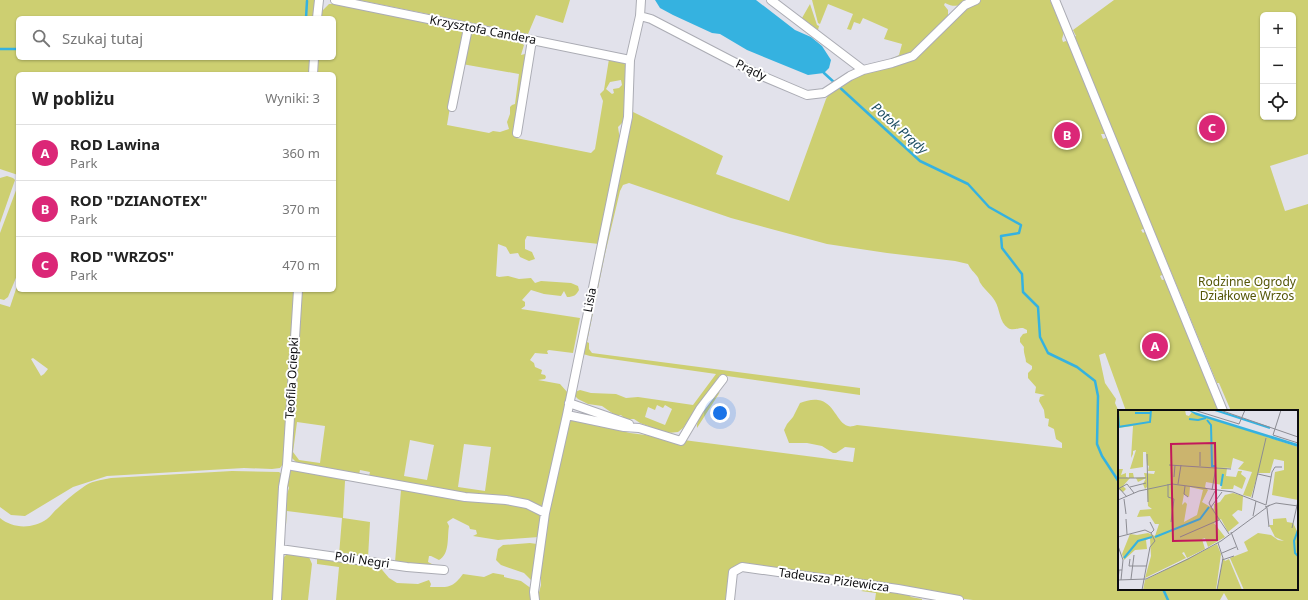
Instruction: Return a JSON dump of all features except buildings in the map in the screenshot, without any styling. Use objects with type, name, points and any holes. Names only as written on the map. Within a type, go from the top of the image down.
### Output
[{"type":"street","points":[[317,16],[319,0]]},
{"type":"street","name":"Krzysztofa Candera","points":[[335,0],[630,60]]},
{"type":"street","name":"Lisia","points":[[535,600],[534,592],[545,513],[570,403],[628,117],[630,60],[640,16],[641,0]]},
{"type":"street","points":[[771,0],[863,70]]},
{"type":"street","name":"Prądy","points":[[640,16],[651,19],[755,73],[807,95],[824,93],[850,76],[863,70],[892,64],[913,56],[965,5],[976,0]]},
{"type":"street","points":[[1055,0],[1223,410]]},
{"type":"street","points":[[452,107],[468,28]]},
{"type":"street","points":[[517,133],[532,40]]},
{"type":"street","points":[[313,72],[314,60]]},
{"type":"street","name":"Teofila Ociepki","points":[[277,600],[283,487],[287,465],[298,292]]},
{"type":"street","points":[[570,403],[639,428],[681,441],[700,409],[723,379]]},
{"type":"street","points":[[567,414],[624,427],[639,428]]},
{"type":"street","points":[[287,465],[465,497],[513,501],[527,504],[545,513]]},
{"type":"street","name":"Poli Negri","points":[[280,549],[407,567],[444,570]]},
{"type":"street","name":"Tadeusza Piziewicza","points":[[730,600],[733,572],[742,567],[898,589],[959,600]]},
{"type":"green space","points":[[0,0],[316,0],[314,16],[16,16],[16,60],[311,60],[310,72],[16,72],[16,174],[0,169]]},
{"type":"green space","points":[[358,0],[570,0],[563,23],[536,15],[528,34]]},
{"type":"green space","name":"Rodzinne Ogrody Działkowe Wrzos","points":[[812,0],[969,0],[957,6],[945,3],[944,5],[948,10],[948,18],[912,58],[962,9],[978,4],[979,0],[1050,0],[1064,32],[1062,39],[1063,42],[1068,42],[1106,132],[1105,134],[1101,134],[1103,139],[1108,137],[1145,228],[1141,230],[1143,233],[1146,231],[1164,274],[1160,276],[1162,280],[1166,279],[1221,410],[1126,410],[1105,353],[1099,355],[1105,383],[1116,399],[1115,403],[1118,410],[1118,590],[1298,590],[1298,410],[1231,410],[1219,383],[1217,383],[1074,37],[1076,36],[1073,30],[1114,0],[1308,0],[1308,154],[1270,166],[1285,211],[1308,204],[1308,600],[1228,600],[1224,593],[1220,600],[973,600],[733,568],[727,600],[537,600],[541,585],[541,569],[550,501],[570,420],[572,419],[630,433],[853,462],[855,448],[845,447],[836,453],[833,453],[822,446],[807,443],[789,443],[784,430],[800,403],[809,400],[816,400],[828,404],[841,421],[849,426],[857,425],[1062,448],[1062,443],[1056,439],[1054,429],[1048,426],[1049,419],[1045,418],[1044,410],[1039,401],[1040,397],[1045,395],[1035,393],[1036,387],[1028,378],[1028,373],[1032,369],[1032,366],[1026,362],[1024,347],[1020,342],[1020,338],[1023,334],[1027,333],[1027,330],[1023,328],[1012,329],[1005,325],[992,296],[980,283],[978,277],[968,264],[827,244],[731,218],[629,183],[623,185],[620,191],[605,254],[587,342],[589,343],[589,349],[592,353],[860,388],[860,395],[720,375],[683,428],[678,432],[668,433],[640,423],[634,419],[625,419],[621,415],[615,415],[602,406],[588,404],[578,399],[574,395],[575,392],[580,390],[591,393],[616,394],[626,398],[638,397],[693,405],[716,374],[583,354],[630,120],[633,118],[631,111],[723,156],[716,174],[789,201],[826,99],[831,91],[880,62],[889,60],[899,55],[902,44],[884,39],[888,29],[863,18],[860,24],[854,22],[851,30],[847,29],[853,14],[828,4],[820,24],[818,23]],"holes":[[[657,405],[663,408],[665,405],[672,409],[665,425],[645,417],[648,407],[655,410]]]},
{"type":"green space","points":[[329,4],[339,4],[463,29],[447,125],[489,133],[509,129],[507,122],[510,114],[510,107],[515,104],[519,74],[462,64],[470,34],[475,32],[516,40],[524,45],[521,55],[525,54],[524,75],[516,138],[591,153],[595,149],[603,101],[600,94],[604,90],[609,59],[622,62],[627,66],[626,106],[623,122],[618,127],[620,140],[599,244],[527,236],[525,240],[525,249],[532,252],[535,259],[529,261],[520,257],[518,253],[510,254],[506,247],[498,244],[496,276],[508,276],[519,279],[531,278],[535,283],[541,281],[571,283],[578,286],[579,290],[571,297],[567,297],[564,291],[561,296],[544,294],[531,290],[522,300],[525,302],[525,306],[521,309],[580,318],[573,353],[549,350],[547,351],[548,354],[535,353],[530,360],[534,363],[535,367],[542,370],[541,374],[545,375],[546,377],[545,379],[538,380],[560,384],[568,393],[544,509],[482,496],[369,476],[370,472],[360,470],[359,475],[298,464],[292,458],[301,292],[336,292],[336,72],[317,72],[318,60],[336,60],[336,16],[321,16],[322,11]],"holes":[[[621,80],[622,85],[619,88],[613,89],[614,93],[612,94],[606,89],[610,82]],[[297,422],[325,426],[320,463],[299,460],[293,452]],[[410,440],[434,445],[427,480],[404,476]],[[464,444],[491,447],[485,491],[458,487]]]},
{"type":"green space","points":[[810,4],[817,25],[819,26],[818,30],[802,18]]},
{"type":"green space","points":[[7,176],[15,180],[0,223],[0,178]]},
{"type":"green space","points":[[16,190],[16,278],[8,297],[4,300],[0,299],[0,233]]},
{"type":"green space","points":[[16,289],[16,292],[296,292],[285,454],[283,464],[280,468],[272,469],[244,468],[107,476],[73,487],[25,516],[11,515],[0,507],[0,304],[10,307]],"holes":[[[33,358],[48,369],[41,376],[31,359]]]},
{"type":"green space","points":[[720,392],[697,428],[697,424],[704,408]]},
{"type":"green space","points":[[295,469],[350,478],[350,481],[345,481],[343,518],[370,522],[368,558],[339,555],[342,518],[287,511],[286,525],[284,522],[286,497],[289,488],[287,483],[288,472]]},
{"type":"green space","points":[[232,471],[279,472],[283,475],[274,600],[0,600],[0,518],[5,522],[17,526],[36,525],[47,519],[75,493],[92,482],[100,480],[111,478]]},
{"type":"green space","points":[[395,489],[534,509],[541,515],[539,537],[498,540],[473,536],[477,534],[476,530],[470,529],[469,526],[453,518],[447,522],[449,526],[445,554],[439,560],[429,556],[428,562],[434,565],[434,567],[395,562],[401,490]]},
{"type":"green space","points":[[530,543],[537,544],[532,581],[524,573],[501,565],[496,560],[498,549],[503,545]]},
{"type":"green space","points":[[287,554],[309,557],[312,564],[308,600],[279,600],[283,558]]},
{"type":"green space","points":[[317,558],[378,565],[389,578],[397,583],[418,584],[429,580],[431,584],[430,587],[452,585],[463,574],[484,577],[493,573],[504,575],[504,577],[521,581],[532,589],[532,600],[336,600],[339,567],[317,564]]},
{"type":"green space","points":[[870,588],[909,595],[922,600],[875,600],[876,593],[861,591]]},
{"type":"water","points":[[655,0],[756,0],[795,30],[811,37],[822,46],[831,60],[829,68],[824,73],[808,75],[747,50],[720,34],[712,33],[673,15],[660,8]]},
{"type":"waterway","name":"Potok Prądy","points":[[306,16],[307,1]]},
{"type":"waterway","name":"Potok Prądy","points":[[0,49],[16,49]]},
{"type":"waterway","name":"Potok Prądy","points":[[824,73],[920,161],[968,184],[989,207],[1021,225],[1019,233],[1001,236],[1002,248],[1022,274],[1023,292],[1038,307],[1040,337],[1048,353],[1077,367],[1095,381],[1098,396],[1097,444],[1102,456],[1118,480]]},
{"type":"waterway","name":"Potok Prądy","points":[[1163,590],[1168,600]]},
{"type":"place","name":"ROD \"WRZOS\"","points":[[1212,128]]},
{"type":"place","name":"ROD \"DZIANOTEX\"","points":[[1067,135]]},
{"type":"place","name":"ROD Lawina","points":[[1155,346]]}]
